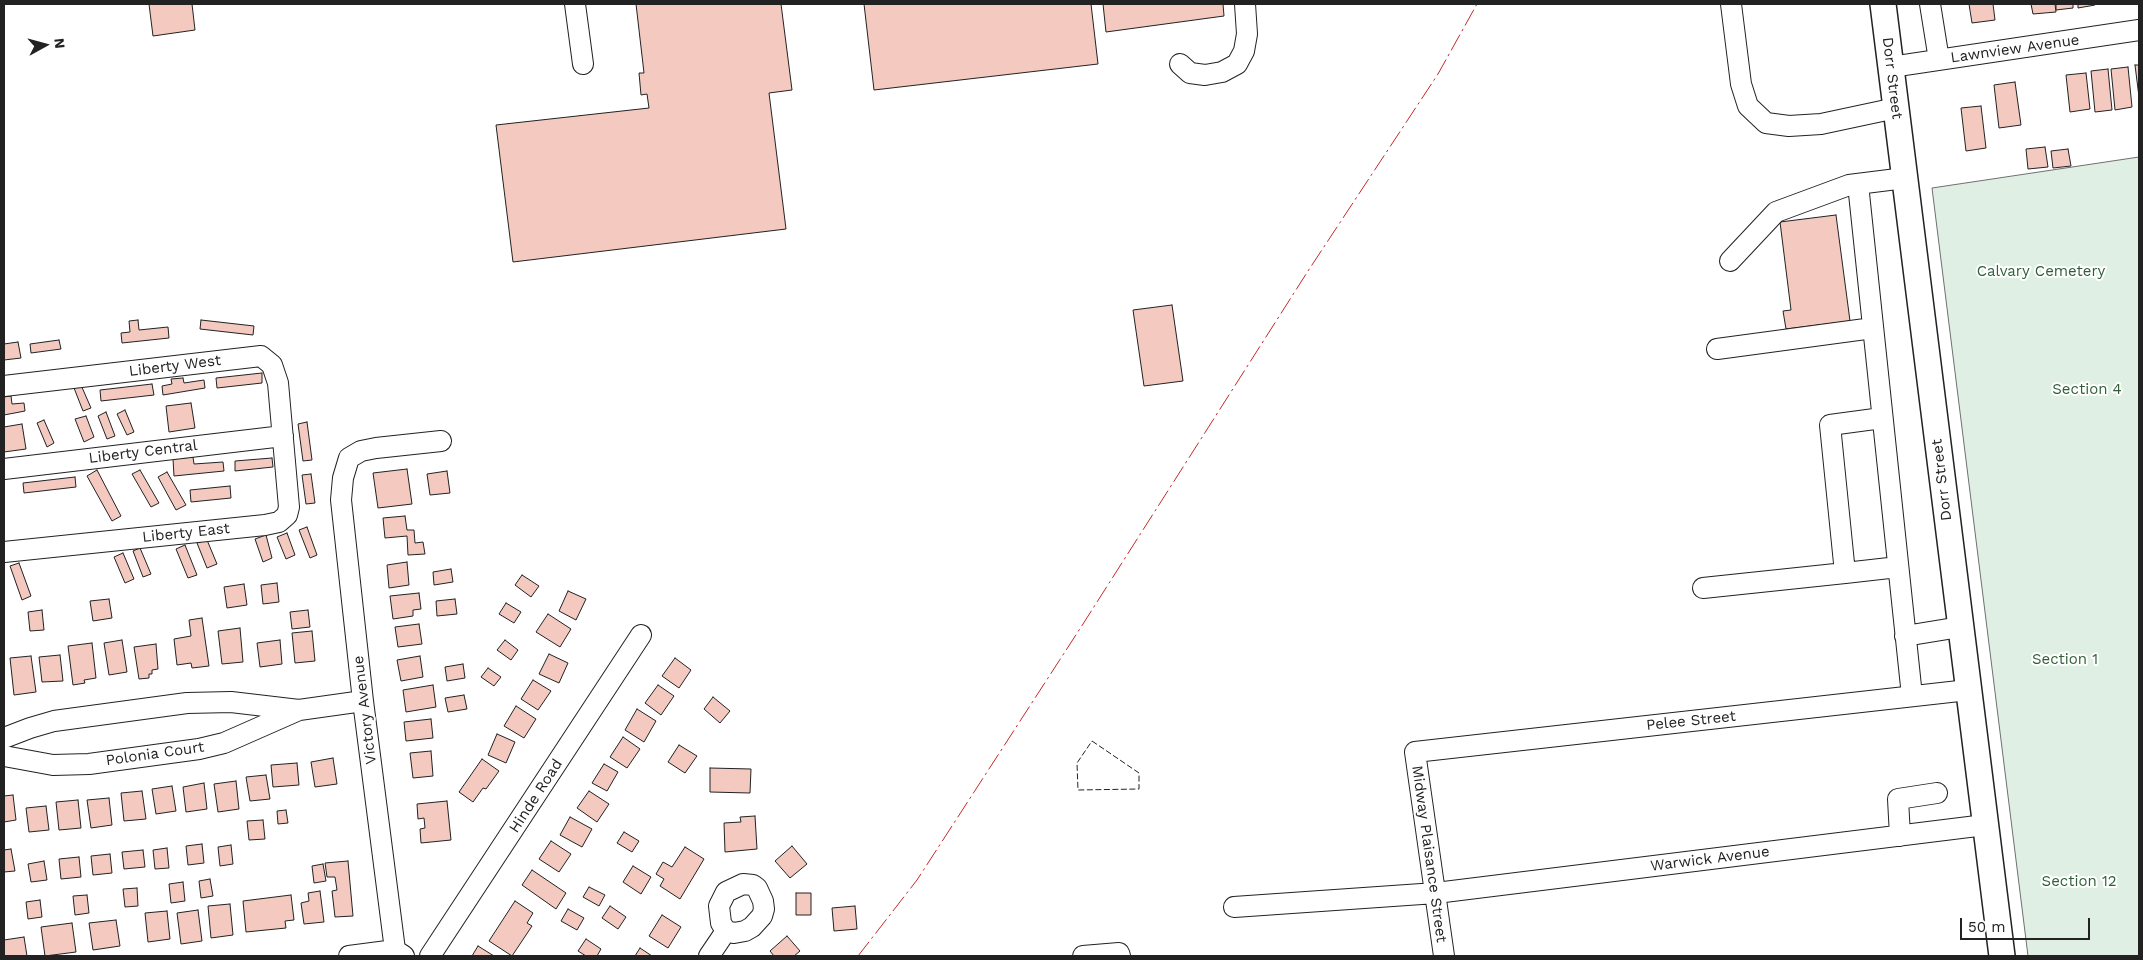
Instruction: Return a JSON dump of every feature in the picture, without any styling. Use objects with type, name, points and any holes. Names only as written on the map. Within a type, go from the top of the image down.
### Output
[{"type":"main road","name":"Dorr Street","points":[[1883,4],[2002,956]]},
{"type":"street","points":[[575,4],[583,64]]},
{"type":"street","points":[[1180,64],[1190,73],[1205,75],[1222,72],[1237,64],[1244,51],[1247,34],[1245,4]]},
{"type":"street","points":[[1731,4],[1741,84],[1748,106],[1766,123],[1789,126],[1821,124],[1896,108]]},
{"type":"street","points":[[1930,4],[1939,60]]},
{"type":"street","name":"Lawnview Avenue","points":[[1891,68],[2139,30]]},
{"type":"street","points":[[1730,261],[1776,212],[1849,185],[1905,178]]},
{"type":"street","points":[[1858,184],[1912,696]]},
{"type":"street","points":[[1717,350],[1873,328]]},
{"type":"street","name":"Liberty West","points":[[4,386],[262,356],[272,365],[278,383],[283,436]]},
{"type":"street","points":[[1845,573],[1830,425],[1882,418]]},
{"type":"street","name":"Liberty Central","points":[[4,469],[283,436]]},
{"type":"street","name":"Liberty East","points":[[4,552],[280,522],[286,515],[289,507],[283,436]]},
{"type":"street","name":"Victory Avenue","points":[[400,953],[363,701],[341,500],[343,478],[349,458],[361,451],[376,448],[441,441]]},
{"type":"street","points":[[1703,588],[1898,567]]},
{"type":"street","points":[[1905,636],[1960,627]]},
{"type":"street","name":"Hinde Road","points":[[430,956],[641,635]]},
{"type":"street","name":"Pelee Street","points":[[1415,752],[1968,690]]},
{"type":"street","name":"Polonia Court","points":[[4,738],[30,728],[63,719],[187,703],[231,702],[299,710],[363,701]]},
{"type":"street","name":"Polonia Court","points":[[4,756],[53,765],[88,764],[199,749],[232,740],[299,710]]},
{"type":"street","name":"Midway Plaisance Street","points":[[1415,752],[1444,956]]},
{"type":"street","points":[[1900,836],[1898,799],[1938,793]]},
{"type":"street","name":"Warwick Avenue","points":[[1234,907],[1436,893],[1985,825]]},
{"type":"street","points":[[709,956],[726,931]]},
{"type":"street","points":[[349,956],[400,953]]},
{"type":"street","points":[[1083,956],[1120,954]]},
{"type":"green space","name":"Calvary Cemetery","points":[[2139,157],[2139,956],[2028,956],[1932,188]]},
{"type":"building","points":[[149,4],[192,4],[195,30],[153,36]]},
{"type":"building","points":[[636,4],[781,4],[792,90],[769,93],[786,229],[513,262],[496,125],[649,108],[647,94],[641,95],[639,73],[644,73]]},
{"type":"building","points":[[864,4],[1091,4],[1098,64],[874,90]]},
{"type":"building","points":[[1103,4],[1223,4],[1224,16],[1106,32]]},
{"type":"building","points":[[1969,4],[1993,4],[1995,20],[1972,23]]},
{"type":"building","points":[[2031,4],[2055,4],[2056,12],[2033,14]]},
{"type":"building","points":[[2056,4],[2073,4],[2073,8],[2056,10]]},
{"type":"building","points":[[2078,4],[2095,4],[2095,5],[2078,8]]},
{"type":"building","points":[[2135,65],[2139,65],[2139,97]]},
{"type":"building","points":[[2128,67],[2132,107],[2115,110],[2111,69]]},
{"type":"building","points":[[2108,69],[2112,110],[2095,112],[2091,71]]},
{"type":"building","points":[[2086,73],[2090,109],[2070,112],[2066,75]]},
{"type":"building","points":[[2015,82],[2021,125],[1999,128],[1994,85]]},
{"type":"building","points":[[1981,106],[1986,148],[1966,151],[1961,108]]},
{"type":"building","points":[[2045,147],[2048,167],[2028,169],[2026,149]]},
{"type":"building","points":[[2068,149],[2071,166],[2053,168],[2051,151]]},
{"type":"building","points":[[1836,215],[1850,321],[1786,329],[1783,311],[1791,310],[1780,222]]},
{"type":"building","points":[[1172,305],[1183,381],[1144,386],[1133,310]]},
{"type":"building","points":[[138,320],[139,330],[168,327],[169,338],[122,343],[121,333],[130,332],[129,321]]},
{"type":"building","points":[[201,320],[254,326],[253,335],[200,329]]},
{"type":"building","points":[[59,340],[61,349],[31,353],[30,344]]},
{"type":"building","points":[[18,342],[21,358],[4,360],[4,344]]},
{"type":"building","points":[[262,373],[262,383],[217,388],[216,378]]},
{"type":"building","points":[[183,378],[184,383],[204,380],[205,388],[163,395],[162,386],[172,384],[171,379]]},
{"type":"building","points":[[152,384],[154,395],[101,401],[100,390]]},
{"type":"building","points":[[81,385],[91,408],[83,411],[74,388]]},
{"type":"building","points":[[11,396],[12,404],[24,403],[25,411],[4,415],[4,397]]},
{"type":"building","points":[[191,403],[195,428],[169,432],[166,406]]},
{"type":"building","points":[[125,410],[134,432],[127,435],[117,414]]},
{"type":"building","points":[[106,412],[115,436],[107,439],[98,416]]},
{"type":"building","points":[[86,416],[94,437],[84,442],[75,419]]},
{"type":"building","points":[[44,420],[54,443],[47,447],[37,423]]},
{"type":"building","points":[[307,422],[312,460],[303,461],[298,424]]},
{"type":"building","points":[[22,424],[26,449],[4,452],[4,427]]},
{"type":"building","points":[[193,457],[194,464],[223,462],[224,471],[174,476],[173,459]]},
{"type":"building","points":[[272,458],[273,467],[235,471],[235,461]]},
{"type":"building","points":[[407,469],[412,504],[378,508],[373,473]]},
{"type":"building","points":[[97,470],[121,516],[112,521],[87,476]]},
{"type":"building","points":[[140,470],[159,503],[151,507],[132,474]]},
{"type":"building","points":[[447,471],[450,493],[430,495],[427,474]]},
{"type":"building","points":[[167,472],[186,505],[176,510],[158,477]]},
{"type":"building","points":[[311,474],[315,503],[306,504],[302,475]]},
{"type":"building","points":[[75,477],[76,487],[24,493],[23,483]]},
{"type":"building","points":[[230,486],[231,498],[191,502],[190,490]]},
{"type":"building","points":[[405,516],[407,530],[414,530],[415,543],[423,542],[425,554],[408,555],[407,536],[385,538],[383,518]]},
{"type":"building","points":[[307,527],[317,555],[310,558],[299,530]]},
{"type":"building","points":[[287,533],[295,555],[286,559],[277,537]]},
{"type":"building","points":[[266,535],[272,558],[263,562],[255,539]]},
{"type":"building","points":[[207,540],[217,564],[207,568],[197,543]]},
{"type":"building","points":[[185,545],[197,575],[188,578],[176,549]]},
{"type":"building","points":[[140,548],[151,574],[143,577],[133,551]]},
{"type":"building","points":[[123,553],[134,579],[125,583],[114,557]]},
{"type":"building","points":[[407,562],[409,585],[389,588],[387,565]]},
{"type":"building","points":[[19,563],[31,596],[22,600],[10,566]]},
{"type":"building","points":[[451,569],[453,582],[434,585],[433,572]]},
{"type":"building","points":[[522,575],[539,586],[531,597],[515,585]]},
{"type":"building","points":[[277,583],[279,602],[263,604],[261,585]]},
{"type":"building","points":[[244,584],[247,605],[227,608],[224,587]]},
{"type":"building","points":[[568,591],[586,599],[576,620],[559,611]]},
{"type":"building","points":[[419,593],[421,609],[413,610],[413,616],[393,619],[390,596]]},
{"type":"building","points":[[109,599],[112,618],[93,621],[90,601]]},
{"type":"building","points":[[455,599],[457,614],[437,616],[436,601]]},
{"type":"building","points":[[506,603],[521,612],[514,623],[499,614]]},
{"type":"building","points":[[42,610],[44,630],[30,631],[28,612]]},
{"type":"building","points":[[308,610],[310,627],[292,629],[290,612]]},
{"type":"building","points":[[548,614],[571,629],[560,647],[536,632]]},
{"type":"building","points":[[202,618],[209,666],[192,668],[191,663],[177,665],[174,639],[191,636],[189,620]]},
{"type":"building","points":[[419,624],[422,644],[398,647],[395,627]]},
{"type":"building","points":[[240,628],[243,662],[222,664],[218,631]]},
{"type":"building","points":[[312,631],[315,661],[295,663],[292,633]]},
{"type":"building","points":[[122,640],[127,672],[109,675],[104,643]]},
{"type":"building","points":[[280,640],[282,664],[260,667],[257,643]]},
{"type":"building","points":[[505,640],[518,650],[511,660],[497,650]]},
{"type":"building","points":[[92,643],[96,678],[84,680],[85,683],[73,685],[68,646]]},
{"type":"building","points":[[156,644],[158,669],[152,670],[149,678],[139,679],[134,647]]},
{"type":"building","points":[[549,654],[568,663],[559,683],[539,674]]},
{"type":"building","points":[[60,655],[63,681],[42,682],[39,657]]},
{"type":"building","points":[[31,656],[36,692],[14,695],[10,658]]},
{"type":"building","points":[[420,656],[423,677],[401,681],[397,660]]},
{"type":"building","points":[[675,658],[691,670],[679,688],[662,676]]},
{"type":"building","points":[[463,664],[465,678],[447,681],[445,667]]},
{"type":"building","points":[[488,668],[501,677],[494,686],[481,677]]},
{"type":"building","points":[[533,680],[551,691],[538,710],[521,699]]},
{"type":"building","points":[[433,685],[436,707],[406,712],[403,690]]},
{"type":"building","points":[[658,685],[674,696],[661,715],[645,703]]},
{"type":"building","points":[[464,695],[467,709],[448,712],[445,698]]},
{"type":"building","points":[[713,697],[730,711],[720,723],[704,709]]},
{"type":"building","points":[[516,706],[536,719],[524,738],[504,726]]},
{"type":"building","points":[[637,709],[656,721],[644,742],[625,730]]},
{"type":"building","points":[[431,719],[433,738],[406,741],[404,722]]},
{"type":"building","points":[[497,734],[515,742],[506,763],[488,755]]},
{"type":"building","points":[[623,737],[640,749],[627,768],[610,757]]},
{"type":"building","points":[[679,745],[697,756],[685,773],[668,762]]},
{"type":"building","points":[[431,751],[433,776],[413,778],[410,753]]},
{"type":"building","points":[[333,758],[337,784],[315,787],[311,762]]},
{"type":"building","points":[[482,759],[499,771],[486,789],[483,788],[473,802],[459,792]]},
{"type":"building","points":[[297,763],[299,785],[273,787],[271,765]]},
{"type":"building","points":[[604,764],[618,772],[607,791],[592,783]]},
{"type":"building","points":[[710,768],[751,769],[750,793],[710,792]]},
{"type":"building","points":[[266,775],[270,799],[250,801],[246,777]]},
{"type":"building","points":[[236,781],[239,809],[218,812],[214,784]]},
{"type":"building","points":[[204,783],[207,809],[186,812],[183,787]]},
{"type":"building","points":[[172,786],[176,811],[156,814],[152,789]]},
{"type":"building","points":[[142,791],[146,819],[124,821],[121,793]]},
{"type":"building","points":[[589,791],[609,804],[597,822],[577,808]]},
{"type":"building","points":[[13,795],[16,820],[4,822],[4,796]]},
{"type":"building","points":[[109,798],[112,825],[91,828],[87,800]]},
{"type":"building","points":[[78,800],[81,828],[59,830],[56,802]]},
{"type":"building","points":[[447,801],[451,840],[421,843],[420,829],[425,828],[424,818],[418,819],[417,804]]},
{"type":"building","points":[[46,806],[49,830],[29,832],[26,808]]},
{"type":"building","points":[[286,810],[288,823],[278,824],[277,811]]},
{"type":"building","points":[[755,816],[757,849],[725,852],[724,823],[741,822],[740,817]]},
{"type":"building","points":[[570,817],[592,829],[582,847],[560,835]]},
{"type":"building","points":[[263,820],[265,839],[249,840],[247,821]]},
{"type":"building","points":[[624,832],[639,841],[632,852],[617,843]]},
{"type":"building","points":[[551,841],[571,854],[559,872],[539,859]]},
{"type":"building","points":[[202,844],[204,863],[188,865],[186,846]]},
{"type":"building","points":[[231,845],[233,864],[220,866],[218,847]]},
{"type":"building","points":[[792,846],[807,864],[790,878],[775,861]]},
{"type":"building","points":[[685,847],[704,859],[680,899],[660,886],[664,879],[656,874],[663,862],[672,867]]},
{"type":"building","points":[[167,848],[169,868],[155,869],[153,850]]},
{"type":"building","points":[[11,849],[15,871],[4,872],[4,850]]},
{"type":"building","points":[[143,850],[145,867],[124,869],[122,852]]},
{"type":"building","points":[[110,854],[112,873],[93,875],[91,856]]},
{"type":"building","points":[[79,857],[81,877],[61,879],[59,859]]},
{"type":"building","points":[[44,861],[47,880],[31,882],[28,864]]},
{"type":"building","points":[[348,861],[353,916],[335,917],[332,891],[337,890],[335,877],[327,877],[325,863]]},
{"type":"building","points":[[323,864],[326,881],[314,883],[312,866]]},
{"type":"building","points":[[633,866],[651,877],[641,894],[623,882]]},
{"type":"building","points":[[532,870],[566,893],[556,909],[522,885]]},
{"type":"building","points":[[210,879],[213,896],[201,898],[199,881]]},
{"type":"building","points":[[183,882],[185,901],[171,903],[169,884]]},
{"type":"building","points":[[589,887],[605,895],[599,906],[583,897]]},
{"type":"building","points":[[137,888],[138,906],[125,907],[123,889]]},
{"type":"building","points":[[320,891],[324,922],[304,924],[301,903],[309,901],[308,893]]},
{"type":"building","points":[[796,893],[811,893],[811,915],[796,915]]},
{"type":"building","points":[[87,895],[89,913],[75,915],[73,896]]},
{"type":"building","points":[[291,895],[294,920],[285,921],[286,928],[246,932],[243,901]]},
{"type":"building","points":[[40,900],[42,917],[28,919],[26,902]]},
{"type":"building","points":[[515,901],[533,913],[527,923],[532,926],[512,956],[489,941]]},
{"type":"building","points":[[230,904],[233,935],[211,938],[208,906]]},
{"type":"building","points":[[610,906],[626,917],[618,929],[602,918]]},
{"type":"building","points":[[855,906],[857,929],[834,931],[832,908]]},
{"type":"building","points":[[568,909],[584,918],[577,930],[561,921]]},
{"type":"building","points":[[198,910],[202,941],[181,944],[177,913]]},
{"type":"building","points":[[167,911],[170,939],[148,942],[145,913]]},
{"type":"building","points":[[662,915],[681,927],[668,948],[649,936]]},
{"type":"building","points":[[116,920],[120,946],[93,950],[89,923]]},
{"type":"building","points":[[72,923],[76,952],[45,956],[41,927]]},
{"type":"building","points":[[787,936],[800,951],[794,956],[774,956],[770,951]]},
{"type":"building","points":[[24,937],[27,956],[4,956],[4,940]]},
{"type":"building","points":[[586,939],[601,949],[597,956],[586,956],[578,951]]},
{"type":"building","points":[[478,946],[494,956],[472,956]]},
{"type":"building","points":[[640,948],[652,956],[635,956]]},
{"type":"fence","points":[[1092,741],[1139,773],[1139,789],[1078,790],[1077,763],[1092,741]]},
{"type":"power","points":[[858,956],[917,880],[1308,271],[1438,74],[1477,4]]},
{"type":"park label","name":"Section 4","points":[[2087,390]]},
{"type":"park label","name":"Section 1","points":[[2065,660]]},
{"type":"park label","name":"Section 12","points":[[2079,882]]}]
